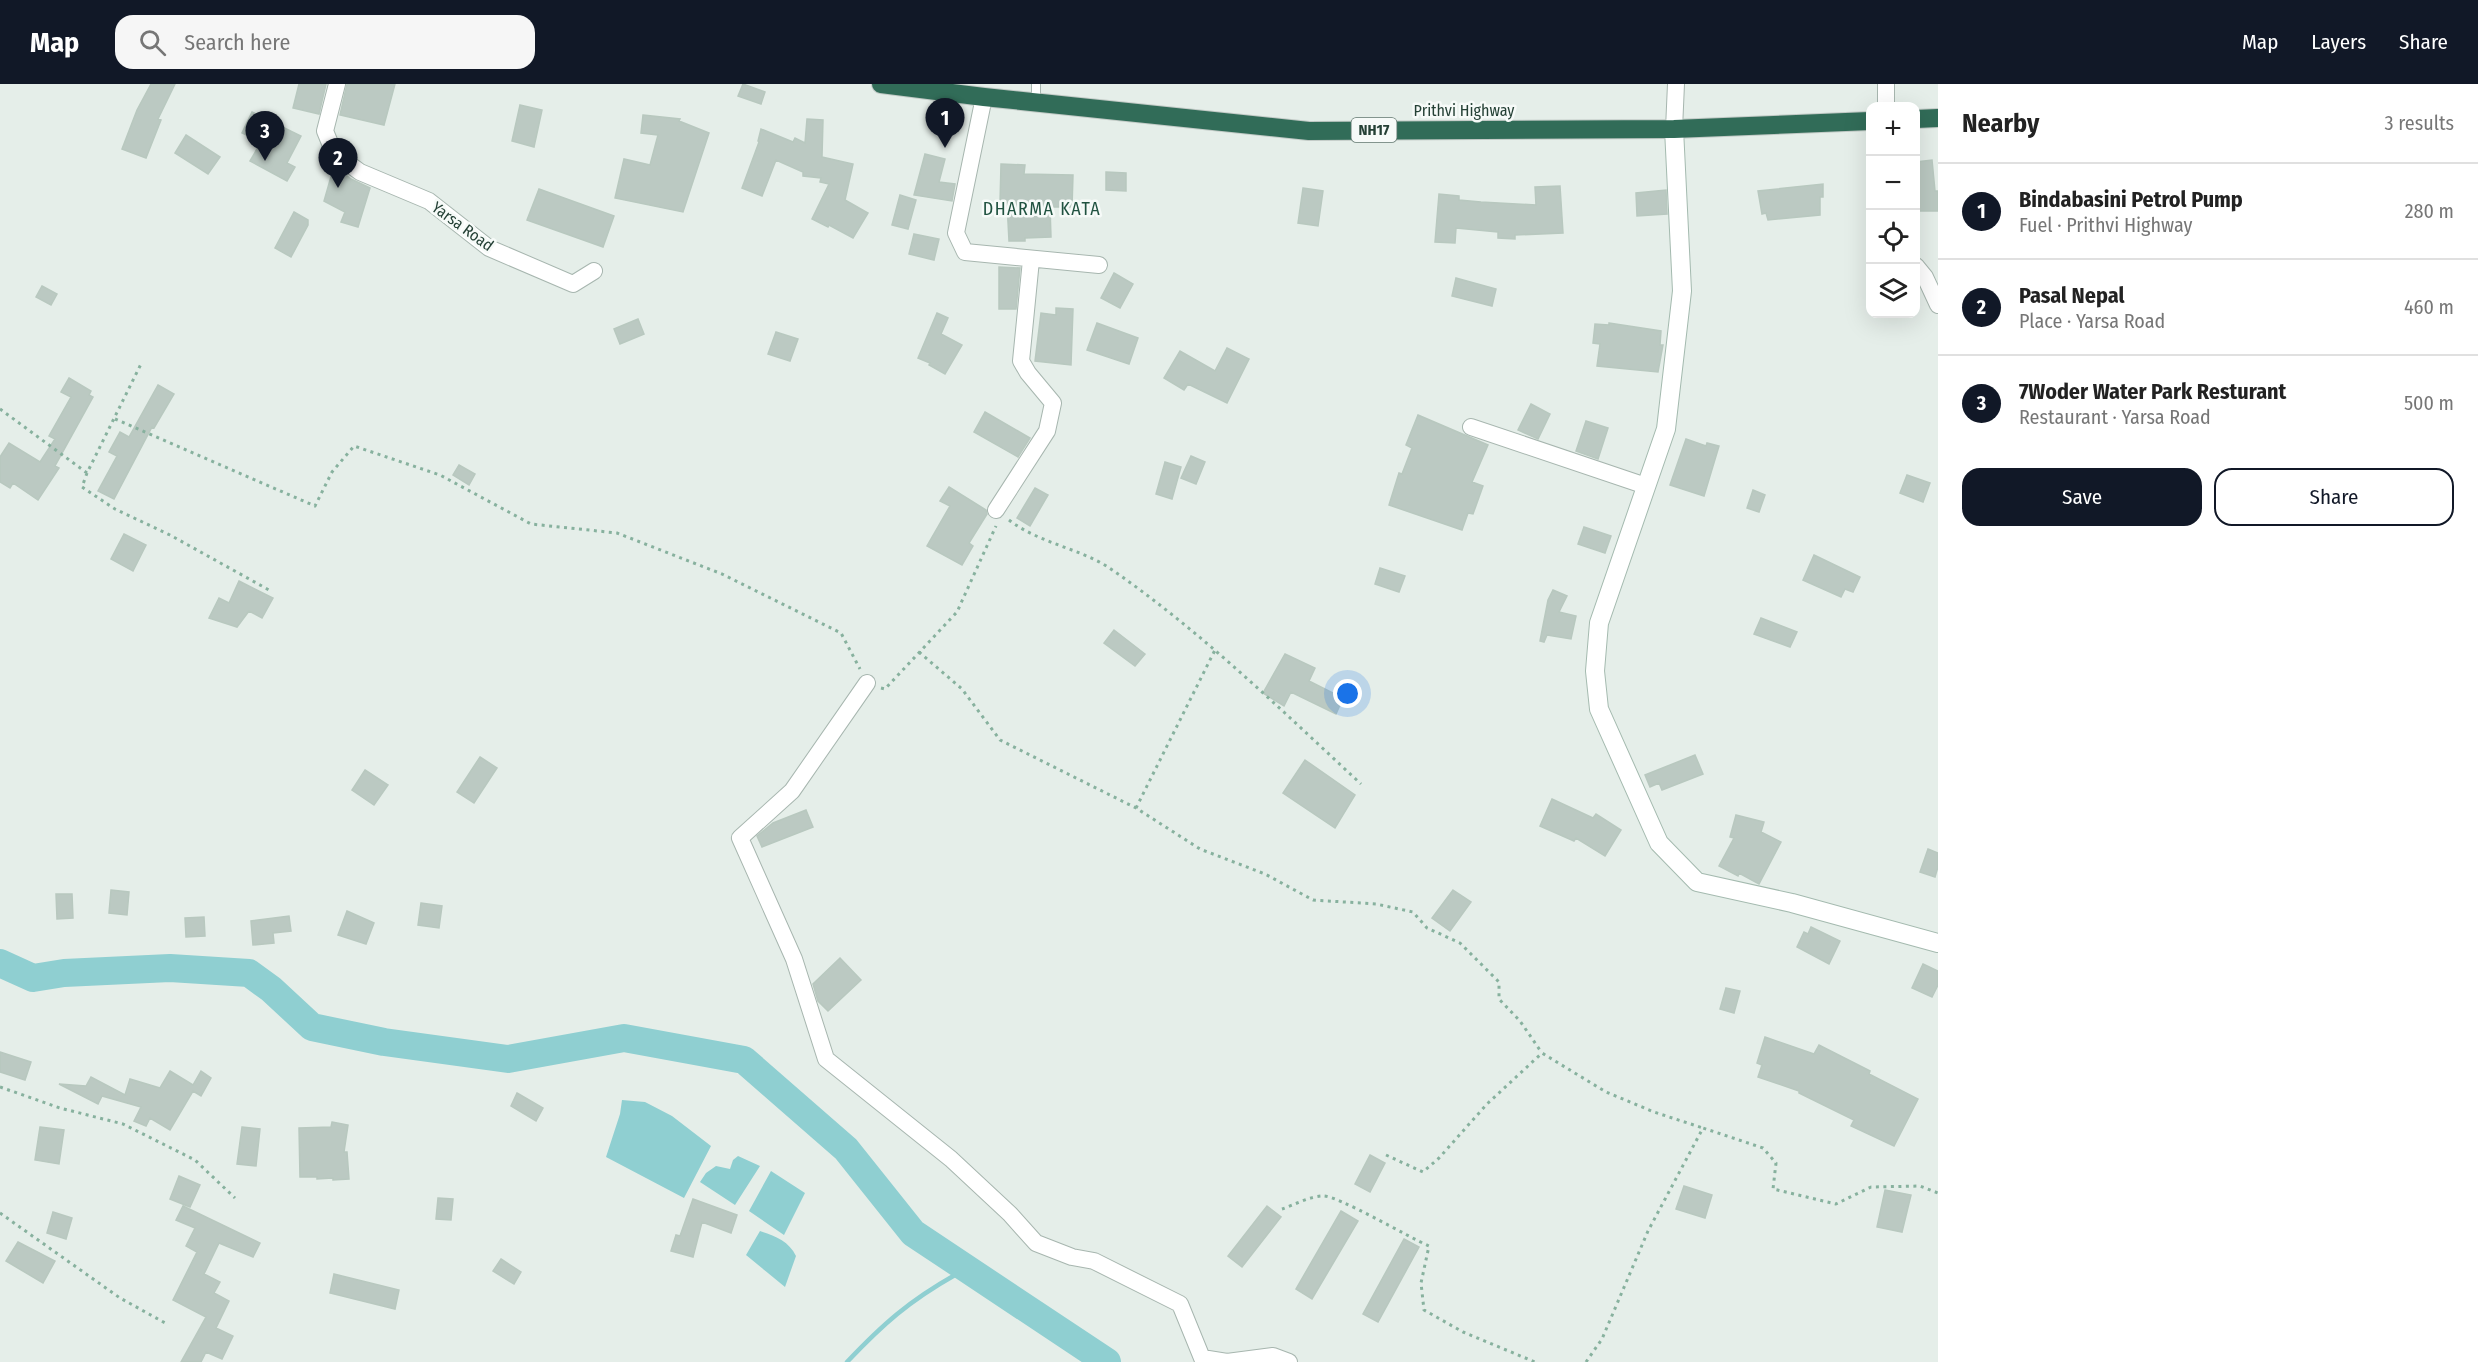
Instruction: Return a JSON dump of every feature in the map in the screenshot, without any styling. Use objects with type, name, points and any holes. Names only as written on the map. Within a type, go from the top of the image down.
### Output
[{"type":"highway","name":"Prithvi Highway","points":[[881,84],[984,97],[1309,130],[1674,129],[1866,121]]},
{"type":"highway","points":[[1920,119],[1938,118]]},
{"type":"main road","points":[[1674,129],[1682,291],[1666,429],[1599,623],[1594,670],[1599,709],[1659,843],[1697,882],[1792,903],[1938,943]]},
{"type":"street","name":"Yarsa Road","points":[[337,84],[325,131],[334,153],[360,172],[429,201],[489,248],[573,284],[594,271]]},
{"type":"street","points":[[1674,129],[1676,84]]},
{"type":"street","points":[[1886,102],[1887,84]]},
{"type":"street","points":[[984,97],[956,233],[965,252],[1099,265]]},
{"type":"street","points":[[996,510],[1047,430],[1052,416],[1053,403],[1021,361],[1031,260]]},
{"type":"street","points":[[1920,272],[1938,305]]},
{"type":"street","points":[[1471,426],[1646,486]]},
{"type":"street","points":[[867,683],[792,792],[740,838],[794,959],[826,1059],[951,1159],[1010,1214],[1036,1243],[1072,1257],[1094,1261],[1180,1304],[1202,1358],[1227,1362],[1273,1356],[1289,1362]]},
{"type":"lane","points":[[1036,84],[1036,102]]},
{"type":"path","points":[[141,364],[82,487],[115,509],[170,535],[270,590]]},
{"type":"path","points":[[0,409],[87,473]]},
{"type":"path","points":[[115,419],[315,506],[332,472],[354,446],[440,475],[531,524],[617,533],[722,574],[841,633],[867,683],[885,689],[957,612],[997,523],[996,510]]},
{"type":"path","points":[[996,510],[1022,530],[1106,566],[1215,650],[1361,784]]},
{"type":"path","points":[[1136,808],[1215,650]]},
{"type":"path","points":[[919,652],[963,688],[1000,740],[1136,808],[1200,849],[1265,874],[1313,900],[1376,904],[1413,912],[1427,928],[1460,943],[1499,982],[1498,999],[1520,1021],[1542,1053],[1606,1092],[1654,1112],[1763,1148],[1776,1163],[1773,1190],[1836,1204],[1871,1187],[1920,1186],[1938,1193]]},
{"type":"path","points":[[1386,1155],[1423,1172],[1439,1158],[1487,1104],[1542,1053]]},
{"type":"path","points":[[0,1088],[60,1108],[123,1124],[195,1160],[235,1198]]},
{"type":"path","points":[[1586,1362],[1602,1339],[1648,1231],[1703,1128]]},
{"type":"path","points":[[1282,1209],[1323,1196],[1345,1203],[1401,1234],[1429,1246],[1421,1283],[1424,1310],[1463,1332],[1535,1362]]},
{"type":"path","points":[[0,1213],[120,1299],[167,1324]]},
{"type":"water","points":[[622,1100],[645,1102],[672,1116],[711,1146],[684,1198],[606,1157],[620,1114]]},
{"type":"water","points":[[738,1156],[760,1166],[735,1205],[700,1182],[706,1173],[716,1166],[730,1169],[733,1160]]},
{"type":"water","points":[[771,1171],[805,1193],[784,1235],[749,1211]]},
{"type":"water","points":[[760,1231],[785,1243],[796,1256],[785,1287],[746,1255]]},
{"type":"building","points":[[151,84],[175,84],[158,119],[161,120],[146,158],[122,149],[137,110]]},
{"type":"building","points":[[299,84],[326,84],[319,114],[293,108]]},
{"type":"building","points":[[347,84],[395,84],[384,125],[340,115]]},
{"type":"building","points":[[743,84],[765,92],[761,104],[738,96]]},
{"type":"building","points":[[520,105],[542,110],[534,147],[512,141]]},
{"type":"building","points":[[252,112],[301,136],[287,163],[295,167],[287,181],[250,161],[261,142],[242,133]]},
{"type":"building","points":[[643,115],[680,119],[679,121],[709,133],[683,212],[615,198],[624,159],[650,165],[658,135],[641,133]]},
{"type":"building","points":[[807,119],[823,120],[822,157],[853,164],[845,200],[868,213],[853,238],[812,219],[829,184],[820,182],[821,178],[803,176],[803,172],[776,160],[762,196],[742,188],[759,142],[761,129],[793,142],[795,138],[805,143]]},
{"type":"building","points":[[186,135],[220,157],[208,174],[175,153]]},
{"type":"building","points":[[925,154],[945,159],[939,182],[955,184],[952,201],[914,195]]},
{"type":"building","points":[[1932,160],[1935,191],[1938,191],[1938,211],[1920,211],[1920,162]]},
{"type":"building","points":[[1001,164],[1025,165],[1024,174],[1073,175],[1072,207],[1050,207],[1051,237],[1009,241],[1007,203],[1000,203]]},
{"type":"building","points":[[334,166],[351,179],[370,188],[358,227],[341,222],[345,212],[324,201]]},
{"type":"building","points":[[1106,172],[1126,173],[1126,191],[1106,190]]},
{"type":"building","points":[[1823,184],[1820,215],[1768,220],[1766,213],[1762,214],[1758,191]]},
{"type":"building","points":[[1560,186],[1563,233],[1515,235],[1515,239],[1498,238],[1498,232],[1456,228],[1455,243],[1435,242],[1439,194],[1459,196],[1459,200],[1536,205],[1535,187]]},
{"type":"building","points":[[1303,188],[1323,191],[1318,226],[1298,223]]},
{"type":"building","points":[[539,189],[614,216],[603,247],[527,220]]},
{"type":"building","points":[[1666,190],[1667,214],[1637,216],[1636,193]]},
{"type":"building","points":[[900,195],[916,200],[908,229],[892,225]]},
{"type":"building","points":[[294,212],[308,220],[308,225],[291,257],[275,248]]},
{"type":"building","points":[[914,234],[939,239],[934,260],[909,254]]},
{"type":"building","points":[[999,267],[1020,268],[1016,309],[999,309]]},
{"type":"building","points":[[1114,273],[1133,284],[1120,308],[1101,298]]},
{"type":"building","points":[[1456,278],[1496,289],[1492,306],[1452,296]]},
{"type":"building","points":[[42,286],[57,294],[51,305],[36,297]]},
{"type":"building","points":[[1056,308],[1073,309],[1071,365],[1035,361],[1041,313],[1056,315]]},
{"type":"building","points":[[937,313],[948,318],[941,334],[962,345],[945,374],[929,365],[930,363],[918,358]]},
{"type":"building","points":[[638,319],[644,334],[620,344],[614,329]]},
{"type":"building","points":[[1097,323],[1138,338],[1129,364],[1087,350]]},
{"type":"building","points":[[1609,323],[1661,331],[1660,345],[1663,345],[1658,372],[1597,366],[1600,344],[1593,343],[1595,324],[1609,325]]},
{"type":"building","points":[[776,332],[798,339],[790,361],[768,354]]},
{"type":"building","points":[[1227,348],[1249,359],[1227,403],[1188,384],[1184,390],[1164,378],[1180,351],[1215,371]]},
{"type":"building","points":[[69,378],[91,391],[89,395],[93,397],[55,466],[59,468],[38,500],[13,483],[10,488],[0,482],[0,457],[9,443],[40,462],[55,439],[49,436],[71,397],[61,392]]},
{"type":"building","points":[[158,385],[174,394],[154,428],[152,427],[114,499],[98,491],[117,456],[109,452],[120,432],[129,437]]},
{"type":"building","points":[[1531,404],[1550,414],[1538,439],[1518,430]]},
{"type":"building","points":[[985,412],[1030,438],[1018,457],[974,432]]},
{"type":"building","points":[[1418,415],[1488,445],[1472,482],[1483,486],[1473,514],[1468,513],[1462,530],[1389,505],[1399,473],[1402,474],[1412,448],[1406,445]]},
{"type":"building","points":[[1586,421],[1608,428],[1598,459],[1576,451]]},
{"type":"building","points":[[1686,439],[1706,446],[1707,443],[1719,446],[1704,496],[1670,485]]},
{"type":"building","points":[[1191,456],[1205,462],[1196,484],[1181,478]]},
{"type":"building","points":[[1165,462],[1181,467],[1172,499],[1156,494]]},
{"type":"building","points":[[459,465],[475,474],[469,485],[453,475]]},
{"type":"building","points":[[1907,475],[1930,483],[1923,502],[1900,493]]},
{"type":"building","points":[[949,487],[986,510],[987,514],[969,543],[973,546],[962,565],[927,546],[950,506],[940,501]]},
{"type":"building","points":[[1035,488],[1048,495],[1030,526],[1017,518]]},
{"type":"building","points":[[1753,490],[1765,495],[1759,512],[1747,508]]},
{"type":"building","points":[[1584,527],[1611,536],[1605,553],[1578,544]]},
{"type":"building","points":[[124,534],[146,545],[133,571],[111,559]]},
{"type":"building","points":[[1814,555],[1860,577],[1853,592],[1845,589],[1841,597],[1803,580]]},
{"type":"building","points":[[1380,568],[1405,576],[1399,592],[1375,584]]},
{"type":"building","points":[[239,581],[273,598],[262,618],[249,611],[237,627],[209,618],[219,598],[229,603]]},
{"type":"building","points":[[1553,590],[1567,596],[1559,612],[1576,616],[1571,639],[1547,635],[1544,642],[1540,641],[1548,600]]},
{"type":"building","points":[[1761,618],[1797,632],[1790,647],[1754,634]]},
{"type":"building","points":[[1114,630],[1145,654],[1135,666],[1104,643]]},
{"type":"building","points":[[1285,654],[1315,668],[1309,681],[1343,698],[1336,714],[1291,692],[1284,706],[1263,693]]},
{"type":"building","points":[[1695,755],[1703,774],[1662,790],[1659,783],[1650,787],[1645,775]]},
{"type":"building","points":[[480,757],[497,768],[474,803],[457,792]]},
{"type":"building","points":[[1305,760],[1355,795],[1335,828],[1283,793]]},
{"type":"building","points":[[365,770],[388,785],[374,805],[352,790]]},
{"type":"building","points":[[1552,799],[1593,818],[1596,814],[1621,830],[1605,856],[1576,838],[1574,841],[1540,826]]},
{"type":"building","points":[[806,810],[813,827],[762,847],[757,836],[773,823]]},
{"type":"building","points":[[1736,815],[1764,822],[1761,832],[1781,842],[1759,884],[1739,873],[1738,876],[1719,866],[1734,838],[1730,837]]},
{"type":"building","points":[[1928,849],[1938,853],[1935,877],[1920,872]]},
{"type":"building","points":[[111,890],[129,892],[127,915],[109,913]]},
{"type":"building","points":[[1453,890],[1471,902],[1450,931],[1432,918]]},
{"type":"building","points":[[56,894],[72,894],[73,918],[57,919]]},
{"type":"building","points":[[421,903],[442,906],[439,928],[418,925]]},
{"type":"building","points":[[347,911],[374,923],[366,944],[338,935]]},
{"type":"building","points":[[289,916],[291,931],[273,933],[274,943],[253,945],[251,921]]},
{"type":"building","points":[[204,917],[205,936],[186,937],[185,918]]},
{"type":"building","points":[[1811,927],[1840,941],[1829,964],[1797,947],[1804,932],[1808,934]]},
{"type":"building","points":[[840,958],[861,980],[828,1011],[818,1001],[813,984]]},
{"type":"building","points":[[1923,964],[1938,971],[1938,985],[1932,997],[1912,988]]},
{"type":"building","points":[[1726,988],[1740,991],[1734,1013],[1720,1009]]},
{"type":"building","points":[[1765,1037],[1814,1054],[1819,1045],[1918,1099],[1894,1146],[1851,1126],[1854,1120],[1799,1091],[1758,1077],[1762,1065],[1757,1063]]},
{"type":"building","points":[[0,1052],[31,1062],[25,1080],[0,1072]]},
{"type":"building","points":[[170,1071],[193,1085],[201,1071],[211,1078],[201,1096],[193,1091],[170,1130],[150,1118],[146,1126],[134,1121],[141,1107],[102,1096],[98,1104],[59,1084],[86,1086],[91,1077],[125,1095],[130,1079],[160,1088]]},
{"type":"building","points":[[517,1093],[543,1108],[536,1121],[511,1106]]},
{"type":"building","points":[[332,1122],[348,1125],[344,1152],[347,1152],[349,1179],[300,1177],[299,1128],[331,1127]]},
{"type":"building","points":[[40,1127],[64,1130],[59,1164],[35,1160]]},
{"type":"building","points":[[242,1127],[260,1129],[256,1166],[237,1164]]},
{"type":"building","points":[[1370,1155],[1385,1163],[1370,1192],[1355,1184]]},
{"type":"building","points":[[179,1176],[200,1185],[190,1207],[170,1199]]},
{"type":"building","points":[[1684,1186],[1712,1195],[1705,1218],[1676,1209]]},
{"type":"building","points":[[1885,1190],[1911,1195],[1902,1232],[1877,1227]]},
{"type":"building","points":[[438,1198],[453,1199],[451,1220],[436,1219]]},
{"type":"building","points":[[693,1199],[737,1215],[731,1233],[702,1222],[693,1257],[671,1251],[676,1235],[680,1236]]},
{"type":"building","points":[[183,1206],[260,1243],[253,1257],[219,1243],[204,1274],[220,1282],[214,1293],[229,1301],[216,1328],[233,1336],[222,1359],[206,1352],[201,1362],[181,1362],[206,1317],[173,1300],[197,1252],[186,1246],[195,1228],[176,1220]]},
{"type":"building","points":[[1267,1206],[1281,1217],[1242,1267],[1228,1256]]},
{"type":"building","points":[[1341,1211],[1358,1221],[1312,1299],[1296,1289]]},
{"type":"building","points":[[53,1212],[72,1218],[66,1239],[47,1233]]},
{"type":"building","points":[[1404,1239],[1419,1247],[1378,1322],[1363,1314]]},
{"type":"building","points":[[18,1242],[55,1261],[43,1283],[6,1261]]},
{"type":"building","points":[[501,1259],[521,1272],[514,1284],[493,1271]]},
{"type":"building","points":[[334,1274],[399,1290],[395,1309],[330,1293]]},
{"type":"waterway","points":[[0,963],[33,978],[64,973],[170,968],[249,973],[271,989],[312,1027],[384,1042],[508,1059],[624,1038],[744,1060],[846,1149],[913,1233],[1107,1362]]},
{"type":"waterway","points":[[847,1362],[897,1314],[955,1275],[999,1289]]},
{"type":"place","name":"Bindabasini Petrol Pump","points":[[945,148]]},
{"type":"place","name":"7Woder Water Park Resturant","points":[[265,161]]},
{"type":"place","name":"Pasal Nepal","points":[[338,188]]},
{"type":"district","name":"DHARMA KATA","points":[[1042,209]]}]
